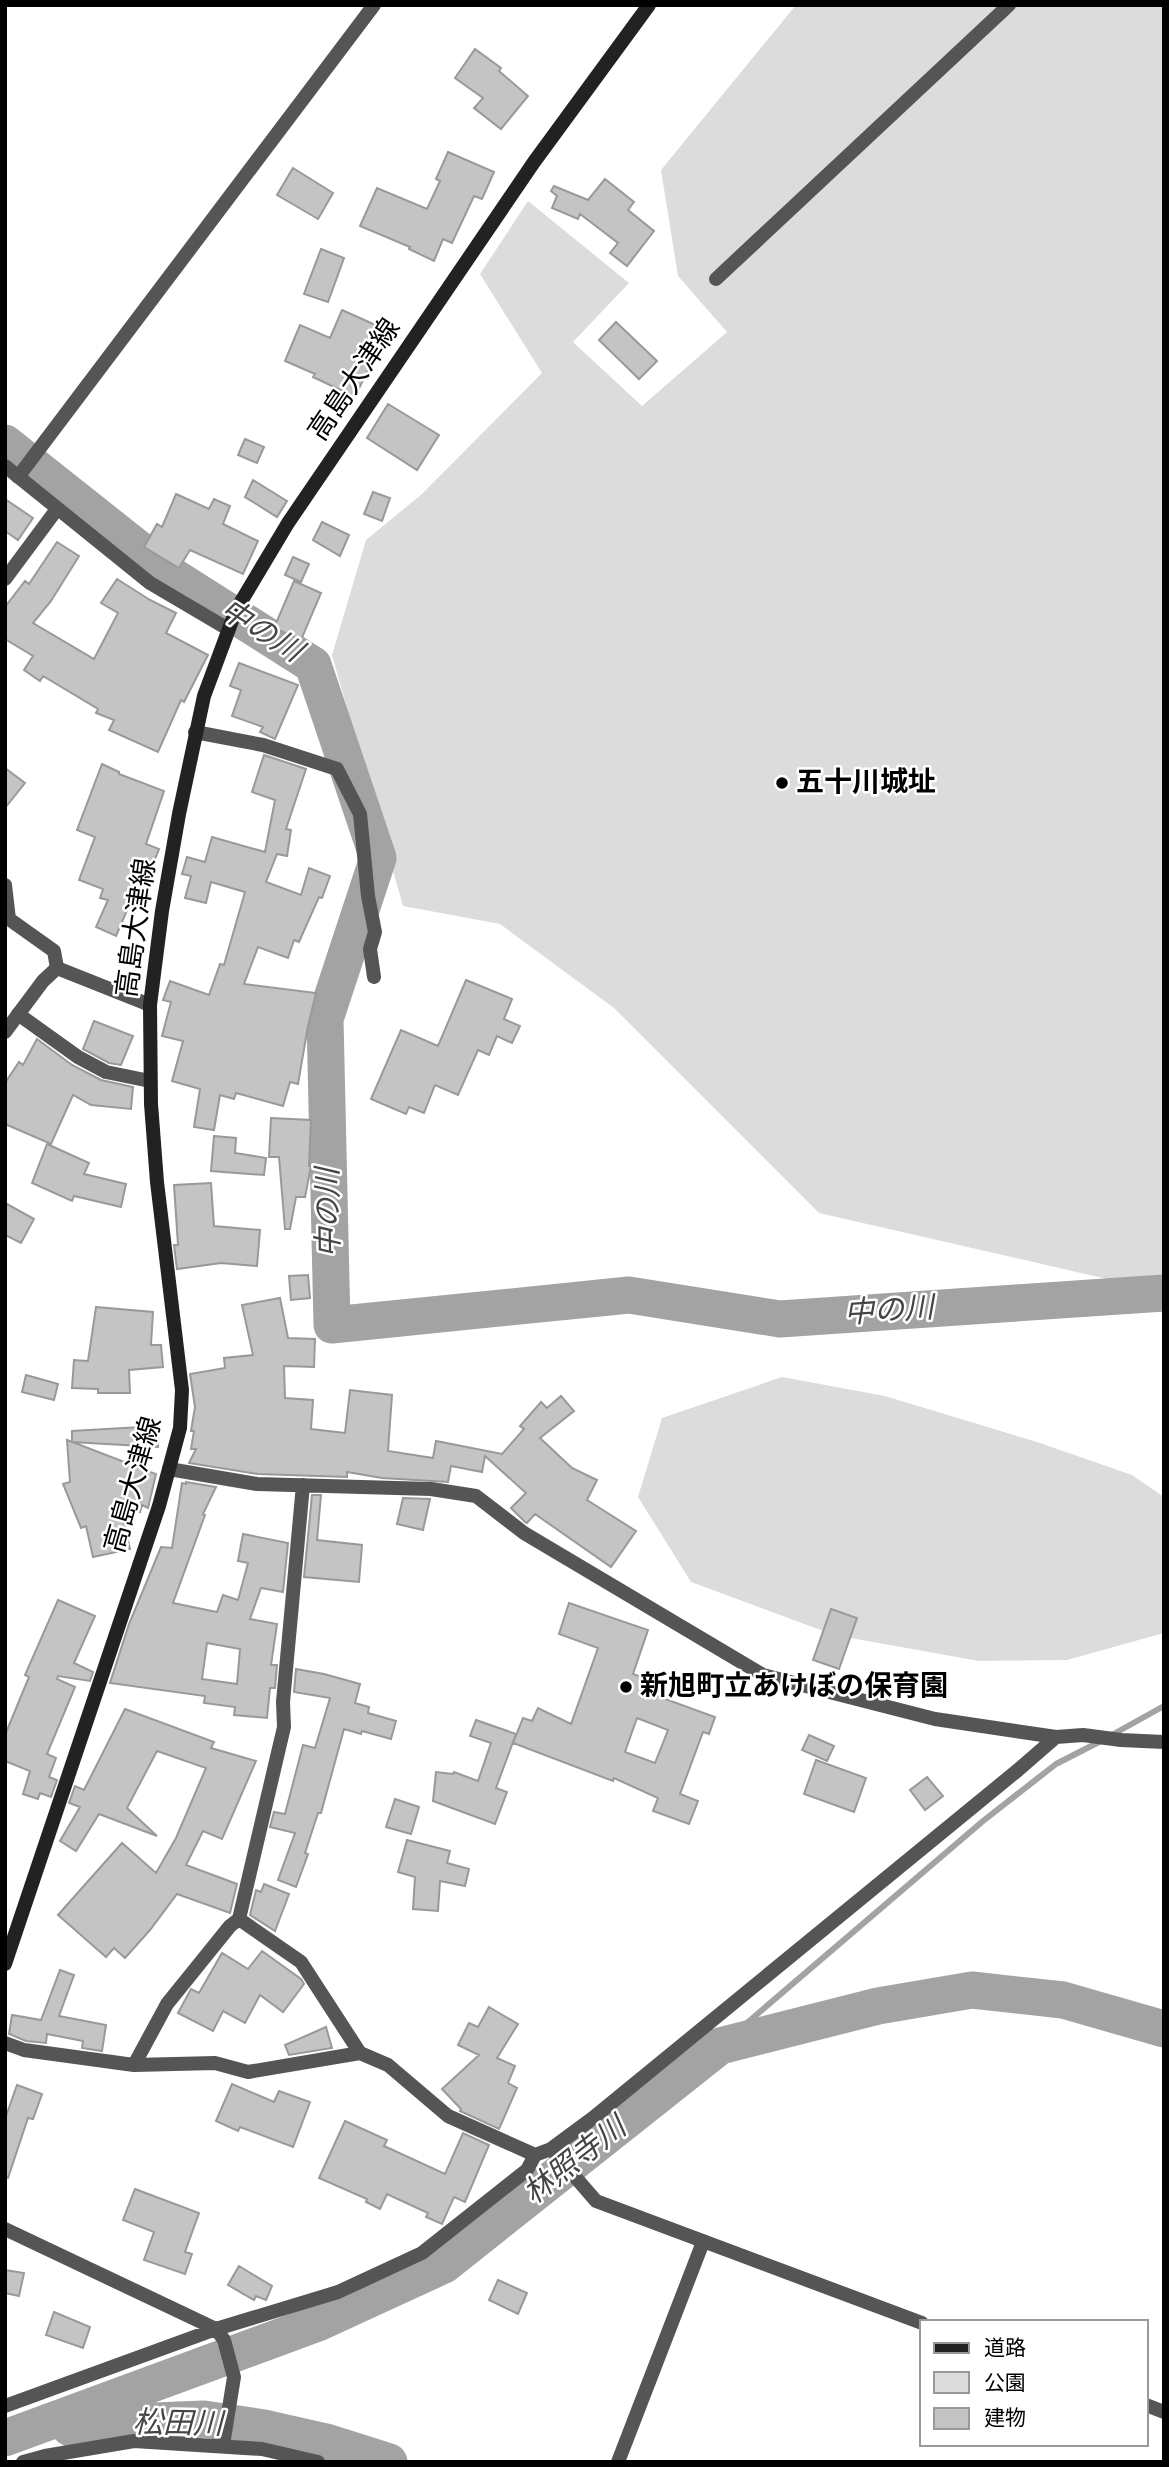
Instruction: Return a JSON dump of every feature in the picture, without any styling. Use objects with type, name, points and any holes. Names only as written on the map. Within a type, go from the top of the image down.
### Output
[{"type":"main road","name":"高島大津線","points":[[5,1964],[169,1469],[180,1428],[182,1390],[156,1182],[150,1081],[150,1005],[162,911],[204,696],[231,621],[288,523],[534,162],[649,5]]},
{"type":"street","points":[[18,477],[374,5]]},
{"type":"street","points":[[716,279],[1009,5]]},
{"type":"street","points":[[5,466],[150,583],[231,621]]},
{"type":"street","points":[[5,579],[57,509]]},
{"type":"street","points":[[195,732],[262,745],[337,769],[360,814],[368,896],[375,932],[370,949],[374,977]]},
{"type":"street","points":[[5,885],[9,919],[54,951],[57,968]]},
{"type":"street","points":[[57,968],[150,1005]]},
{"type":"street","points":[[5,1032],[43,981],[57,968]]},
{"type":"street","points":[[18,1014],[78,1057],[106,1072],[150,1081]]},
{"type":"street","points":[[169,1469],[257,1484],[431,1489],[476,1496],[524,1533],[763,1675],[935,1719],[1056,1737],[1083,1735],[1164,1742]]},
{"type":"street","points":[[134,2064],[167,2004],[230,1926],[239,1919],[284,1727],[283,1702],[303,1485]]},
{"type":"street","points":[[5,2406],[220,2335],[338,2292],[422,2253],[527,2170],[536,2155],[551,2149],[593,2118],[1056,1737]]},
{"type":"street","points":[[239,1919],[300,1962],[360,2053]]},
{"type":"street","points":[[5,2043],[24,2050],[134,2064],[215,2063],[248,2072],[360,2053],[388,2065],[448,2116],[536,2155]]},
{"type":"street","points":[[551,2149],[596,2201],[920,2322]]},
{"type":"street","points":[[5,2229],[220,2335],[234,2377],[223,2445]]},
{"type":"street","points":[[618,2462],[703,2242]]},
{"type":"street","points":[[23,2462],[134,2441],[262,2449],[318,2462]]},
{"type":"green space","points":[[796,5],[1164,5],[1164,1292],[819,1213],[614,1008],[500,924],[403,906],[332,655],[366,540],[422,494],[542,373],[480,274],[528,201],[629,283],[573,342],[642,406],[727,332],[678,276],[661,170]]},
{"type":"green space","points":[[782,1377],[885,1396],[1037,1442],[1132,1475],[1164,1497],[1164,1633],[1067,1660],[979,1661],[834,1635],[691,1582],[638,1497],[662,1418]]},
{"type":"building","points":[[475,49],[501,68],[499,71],[528,96],[501,129],[474,108],[483,98],[455,78]]},
{"type":"building","points":[[448,152],[494,172],[482,199],[474,196],[452,243],[443,239],[434,261],[409,249],[410,247],[360,226],[377,188],[427,209],[440,181],[436,179]]},
{"type":"building","points":[[293,168],[333,193],[318,219],[277,195]]},
{"type":"building","points":[[605,179],[634,202],[628,210],[654,231],[627,266],[610,253],[618,243],[580,214],[578,219],[552,208],[557,196],[551,191],[554,186],[588,200]]},
{"type":"building","points":[[321,249],[344,258],[328,302],[304,294]]},
{"type":"building","points":[[342,310],[389,331],[378,357],[375,355],[355,397],[313,377],[315,374],[285,361],[300,325],[330,338]]},
{"type":"building","points":[[616,322],[657,361],[639,379],[599,340]]},
{"type":"building","points":[[388,404],[439,435],[417,470],[367,438]]},
{"type":"building","points":[[245,439],[264,447],[257,463],[238,455]]},
{"type":"building","points":[[253,480],[287,501],[277,517],[245,497]]},
{"type":"building","points":[[373,492],[390,498],[382,521],[364,514]]},
{"type":"building","points":[[176,494],[209,509],[214,499],[230,506],[223,524],[258,541],[243,574],[190,550],[179,568],[144,547],[157,524],[162,527]]},
{"type":"building","points":[[5,499],[33,518],[18,540],[5,531]]},
{"type":"building","points":[[322,522],[349,535],[340,556],[313,540]]},
{"type":"building","points":[[57,542],[79,556],[51,601],[33,623],[94,659],[118,613],[101,603],[117,579],[176,613],[166,633],[208,655],[184,702],[181,700],[158,752],[109,730],[114,720],[96,713],[98,709],[43,676],[40,681],[24,670],[33,656],[5,639],[5,607],[25,581],[29,584]]},
{"type":"building","points":[[293,557],[309,564],[301,582],[285,575]]},
{"type":"building","points":[[294,581],[321,593],[301,640],[274,628]]},
{"type":"building","points":[[239,663],[298,685],[275,739],[260,732],[263,727],[232,716],[241,690],[230,686]]},
{"type":"building","points":[[264,755],[306,769],[286,829],[291,830],[287,856],[277,854],[266,882],[301,895],[309,868],[330,876],[322,898],[319,897],[299,942],[294,940],[288,958],[258,947],[244,984],[316,993],[298,1084],[290,1082],[283,1106],[236,1093],[234,1099],[220,1095],[214,1130],[194,1127],[200,1089],[172,1081],[183,1041],[162,1036],[171,1002],[163,1000],[170,981],[209,995],[220,964],[224,965],[245,892],[211,882],[206,903],[185,898],[191,876],[182,874],[187,857],[205,862],[212,837],[265,852],[275,800],[252,792]]},
{"type":"building","points":[[102,764],[119,774],[164,791],[146,844],[159,849],[153,864],[150,863],[133,909],[128,908],[116,936],[96,927],[108,900],[100,898],[103,889],[79,880],[95,837],[77,830]]},
{"type":"building","points":[[5,768],[25,783],[5,808]]},
{"type":"building","points":[[466,980],[512,999],[504,1019],[520,1026],[512,1043],[497,1036],[489,1055],[478,1050],[458,1095],[435,1085],[424,1113],[409,1107],[406,1114],[371,1099],[401,1030],[438,1046]]},
{"type":"building","points":[[94,1021],[133,1036],[121,1065],[109,1063],[83,1049]]},
{"type":"building","points":[[37,1039],[72,1065],[101,1080],[133,1087],[131,1109],[91,1105],[73,1095],[51,1144],[5,1124],[5,1083],[19,1062],[23,1065]]},
{"type":"building","points":[[271,1118],[311,1120],[311,1166],[305,1197],[296,1197],[290,1229],[285,1229],[279,1157],[269,1157]]},
{"type":"building","points":[[214,1136],[236,1138],[235,1153],[266,1158],[264,1175],[211,1171]]},
{"type":"building","points":[[47,1144],[89,1163],[84,1174],[126,1184],[121,1207],[74,1196],[72,1201],[32,1183]]},
{"type":"building","points":[[211,1183],[214,1226],[260,1230],[257,1266],[221,1263],[177,1269],[174,1245],[178,1245],[174,1185]]},
{"type":"building","points":[[5,1203],[34,1219],[21,1243],[5,1235]]},
{"type":"building","points":[[308,1275],[310,1298],[291,1300],[289,1276]]},
{"type":"building","points":[[280,1298],[288,1338],[315,1339],[314,1367],[284,1366],[285,1398],[313,1400],[311,1429],[345,1433],[350,1390],[392,1395],[388,1451],[433,1458],[436,1441],[502,1454],[524,1429],[520,1426],[541,1402],[547,1408],[561,1396],[574,1411],[540,1438],[572,1468],[597,1480],[587,1500],[636,1531],[611,1567],[535,1514],[525,1522],[511,1508],[526,1493],[485,1456],[482,1472],[451,1466],[448,1482],[382,1478],[347,1472],[347,1477],[258,1474],[189,1463],[196,1449],[191,1449],[195,1407],[190,1374],[225,1368],[224,1358],[253,1355],[242,1305]]},
{"type":"building","points":[[96,1307],[153,1312],[151,1345],[161,1345],[163,1367],[129,1370],[130,1393],[98,1393],[98,1389],[72,1388],[74,1360],[88,1361]]},
{"type":"building","points":[[26,1375],[58,1384],[54,1400],[22,1392]]},
{"type":"building","points":[[159,1426],[158,1447],[72,1442],[72,1431]]},
{"type":"building","points":[[67,1440],[156,1474],[148,1508],[142,1505],[140,1512],[120,1505],[130,1549],[93,1557],[86,1526],[81,1528],[63,1484],[70,1482]]},
{"type":"building","points":[[182,1483],[216,1487],[203,1514],[205,1515],[173,1603],[217,1612],[223,1595],[238,1600],[248,1563],[238,1561],[243,1534],[288,1543],[283,1592],[261,1588],[250,1619],[277,1624],[271,1665],[277,1665],[275,1688],[270,1688],[267,1718],[234,1715],[235,1707],[204,1703],[205,1696],[110,1683],[129,1624],[161,1547],[172,1548]],"holes":[[[207,1643],[240,1649],[237,1684],[202,1679]]]},
{"type":"building","points":[[312,1495],[321,1495],[317,1540],[362,1545],[359,1582],[304,1577]]},
{"type":"building","points":[[403,1498],[430,1499],[423,1530],[397,1524]]},
{"type":"building","points":[[58,1600],[95,1616],[74,1663],[93,1672],[90,1681],[58,1676],[57,1679],[75,1687],[47,1754],[56,1758],[49,1777],[57,1780],[51,1797],[40,1793],[38,1799],[23,1794],[30,1771],[5,1761],[5,1735],[29,1677],[25,1675]]},
{"type":"building","points":[[569,1603],[648,1630],[633,1674],[650,1680],[646,1692],[715,1717],[709,1734],[703,1732],[680,1794],[698,1801],[689,1824],[653,1811],[658,1798],[614,1778],[613,1781],[513,1743],[523,1718],[532,1721],[538,1708],[571,1724],[598,1648],[559,1634]],"holes":[[[637,1718],[668,1730],[655,1763],[625,1752]]]},
{"type":"building","points":[[831,1609],[857,1618],[839,1669],[813,1660]]},
{"type":"building","points":[[296,1669],[360,1684],[355,1703],[369,1707],[368,1713],[396,1721],[391,1739],[344,1729],[321,1813],[318,1813],[296,1887],[278,1880],[295,1833],[270,1827],[274,1812],[285,1814],[303,1745],[315,1748],[330,1698],[294,1692]]},
{"type":"building","points":[[125,1709],[214,1742],[211,1748],[256,1761],[222,1839],[203,1831],[186,1865],[237,1884],[230,1913],[177,1894],[125,1958],[114,1948],[106,1957],[58,1915],[122,1843],[156,1873],[176,1838],[206,1768],[157,1751],[127,1808],[157,1836],[99,1814],[76,1851],[60,1841],[80,1807],[69,1803],[75,1786],[84,1790]]},
{"type":"building","points":[[476,1720],[516,1734],[496,1788],[507,1792],[495,1824],[433,1801],[436,1772],[454,1772],[478,1781],[491,1743],[470,1736]]},
{"type":"building","points":[[809,1735],[834,1746],[827,1761],[802,1750]]},
{"type":"building","points":[[816,1760],[866,1778],[854,1812],[804,1794]]},
{"type":"building","points":[[927,1777],[943,1796],[925,1810],[910,1790]]},
{"type":"building","points":[[395,1799],[419,1807],[411,1834],[386,1827]]},
{"type":"building","points":[[407,1840],[450,1851],[447,1863],[469,1869],[465,1886],[440,1881],[438,1911],[413,1909],[415,1877],[398,1872]]},
{"type":"building","points":[[264,1884],[289,1894],[275,1931],[250,1915],[256,1890],[261,1892]]},
{"type":"building","points":[[262,1951],[304,1984],[283,2012],[260,1995],[245,2023],[223,2011],[213,2031],[178,2013],[191,1989],[199,1993],[222,1953],[248,1969]]},
{"type":"building","points":[[60,1970],[74,1975],[59,2016],[106,2025],[102,2051],[82,2048],[83,2041],[47,2034],[46,2043],[26,2041],[9,2034],[12,2015],[41,2020]]},
{"type":"building","points":[[489,2007],[518,2024],[497,2058],[515,2066],[508,2083],[517,2088],[499,2129],[460,2111],[442,2089],[479,2055],[458,2045],[469,2023],[478,2027]]},
{"type":"building","points":[[326,2027],[332,2048],[289,2055],[285,2045]]},
{"type":"building","points":[[232,2084],[274,2102],[279,2091],[310,2102],[293,2147],[240,2127],[238,2131],[216,2121]]},
{"type":"building","points":[[17,2085],[42,2094],[33,2119],[28,2118],[8,2178],[5,2177],[5,2119]]},
{"type":"building","points":[[345,2121],[387,2140],[384,2146],[445,2174],[463,2133],[489,2145],[465,2202],[454,2197],[442,2224],[426,2217],[428,2213],[387,2194],[380,2209],[366,2202],[367,2199],[319,2178]]},
{"type":"building","points":[[135,2189],[199,2213],[185,2252],[192,2254],[185,2274],[144,2260],[154,2232],[123,2220]]},
{"type":"building","points":[[239,2266],[272,2286],[266,2300],[256,2296],[254,2300],[228,2285]]},
{"type":"building","points":[[5,2270],[24,2273],[19,2296],[5,2293]]},
{"type":"building","points":[[498,2280],[527,2293],[518,2314],[489,2300]]},
{"type":"building","points":[[54,2312],[90,2327],[83,2348],[46,2335]]},
{"type":"waterway","name":"中の川","points":[[5,443],[174,577],[313,665],[378,858],[325,1019],[332,1325],[629,1295],[780,1319],[1164,1293]]},
{"type":"waterway","points":[[1110,1736],[1164,1706]]},
{"type":"waterway","points":[[720,2046],[983,1821],[1056,1764],[1101,1741]]},
{"type":"waterway","name":"林照寺川","points":[[5,2438],[318,2323],[444,2265],[720,2046],[878,2006],[972,1990],[1063,2000],[1164,2029]]},
{"type":"waterway","name":"松田川","points":[[70,2428],[104,2423],[204,2419],[264,2428],[326,2442],[389,2462]]},
{"type":"place","name":"五十川城址","points":[[782,783]]},
{"type":"place","name":"新旭町立あけぼの保育園","points":[[626,1687]]}]
